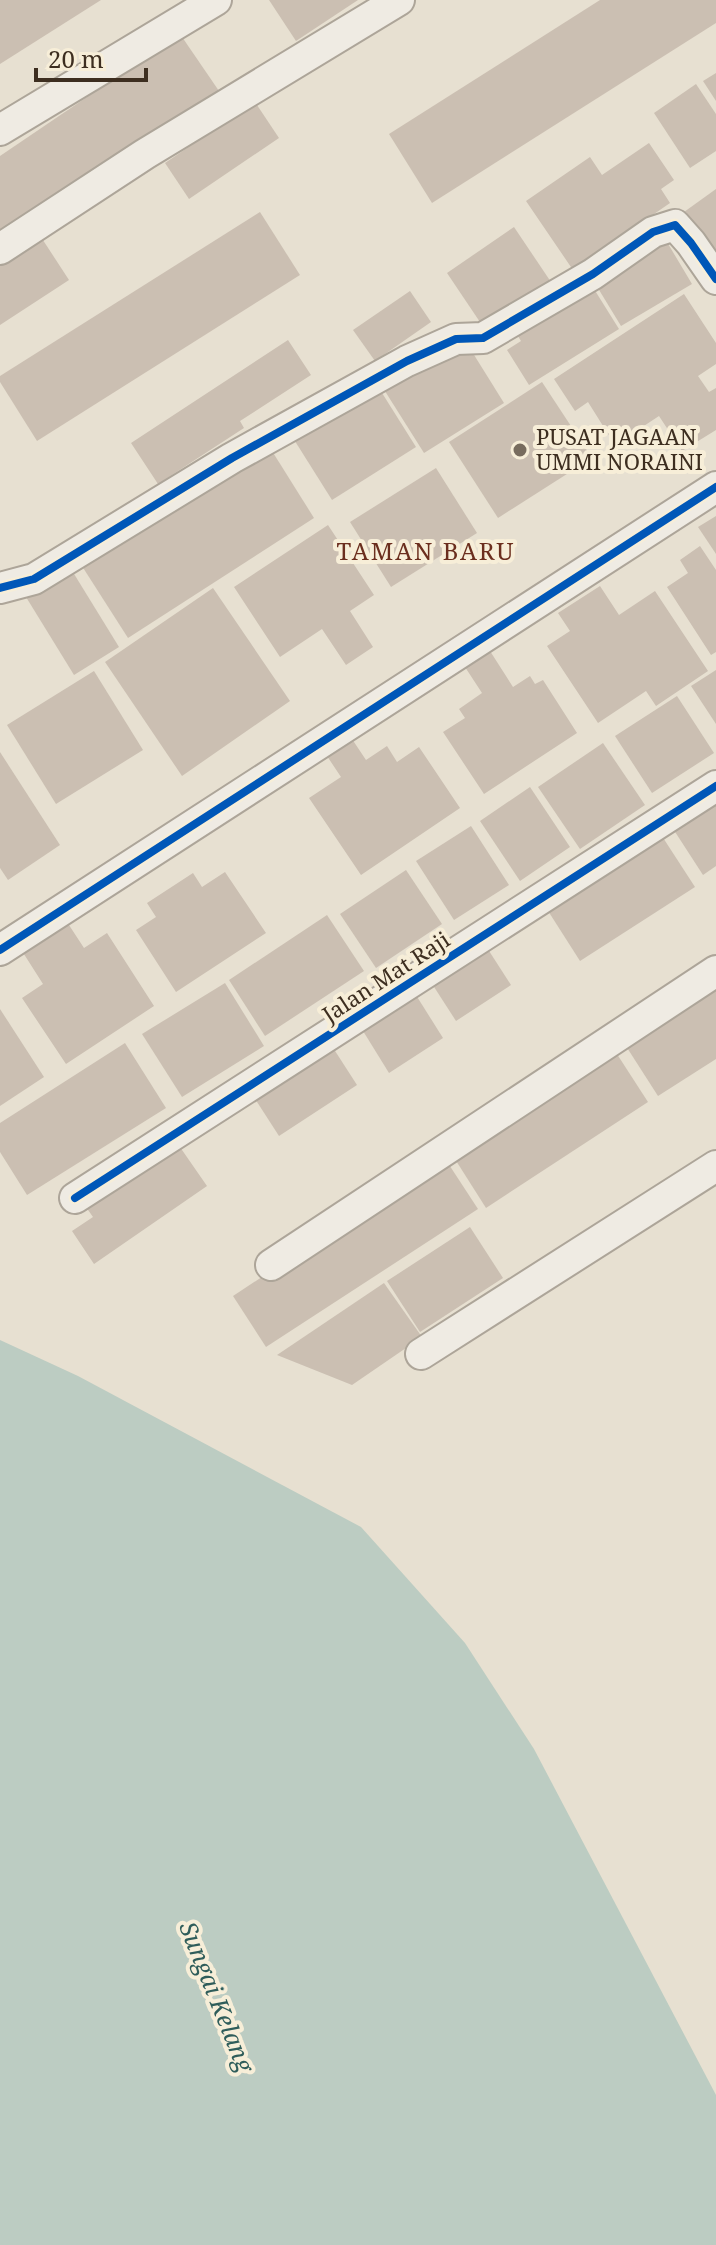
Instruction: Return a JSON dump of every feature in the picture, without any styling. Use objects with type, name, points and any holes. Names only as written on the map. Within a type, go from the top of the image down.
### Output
[{"type":"street","points":[[0,130],[216,0]]},
{"type":"street","points":[[0,249],[145,154],[399,0]]},
{"type":"street","points":[[0,588],[34,579],[232,458],[407,361],[456,339],[483,338],[506,326],[593,274],[653,232],[675,225],[716,279]]},
{"type":"street","points":[[0,950],[716,487]]},
{"type":"street","name":"Jalan Mat Raji","points":[[75,1198],[716,786]]},
{"type":"street","points":[[271,1265],[716,971]]},
{"type":"street","points":[[421,1354],[716,1166]]},
{"type":"water","name":"Sungai Kelang","points":[[0,1340],[78,1376],[361,1527],[465,1643],[534,1749],[716,2095],[716,2245],[0,2245]]},
{"type":"building","points":[[0,0],[101,0],[0,64]]},
{"type":"building","points":[[269,0],[358,0],[296,41]]},
{"type":"building","points":[[600,0],[716,0],[716,23],[432,203],[389,134]]},
{"type":"building","points":[[180,34],[219,91],[0,240],[0,156]]},
{"type":"building","points":[[716,73],[716,101],[703,81]]},
{"type":"building","points":[[696,84],[716,114],[716,151],[690,168],[654,113]]},
{"type":"building","points":[[255,102],[279,138],[189,199],[165,163]]},
{"type":"building","points":[[649,143],[674,180],[661,189],[670,203],[573,270],[526,201],[590,157],[602,175]]},
{"type":"building","points":[[716,189],[716,258],[684,212]]},
{"type":"building","points":[[260,212],[300,275],[37,441],[0,382],[0,376]]},
{"type":"building","points":[[514,227],[553,285],[486,331],[447,273]]},
{"type":"building","points":[[39,234],[69,280],[0,325],[0,260]]},
{"type":"building","points":[[664,237],[692,284],[621,326],[593,280]]},
{"type":"building","points":[[589,281],[619,329],[529,385],[507,350],[521,341],[513,328]]},
{"type":"building","points":[[410,291],[431,322],[375,361],[353,330]]},
{"type":"building","points":[[684,294],[716,343],[716,364],[698,376],[709,392],[716,388],[716,430],[682,451],[659,416],[615,445],[588,402],[575,411],[554,379]]},
{"type":"building","points":[[288,340],[311,375],[240,421],[244,428],[158,484],[131,443]]},
{"type":"building","points":[[466,342],[504,403],[424,453],[383,388]]},
{"type":"building","name":"PUSAT JAGAAN UMMI NORAINI","points":[[542,382],[592,458],[498,518],[449,442]]},
{"type":"building","points":[[377,385],[416,447],[332,500],[293,438]]},
{"type":"building","points":[[267,443],[314,518],[128,638],[80,563]]},
{"type":"building","points":[[436,468],[477,533],[391,587],[350,522]]},
{"type":"building","points":[[716,516],[716,554],[698,527]]},
{"type":"building","points":[[328,525],[374,595],[350,611],[373,647],[346,665],[322,629],[280,657],[234,587]]},
{"type":"building","points":[[700,546],[716,570],[716,652],[711,655],[667,587],[688,573],[680,560]]},
{"type":"building","points":[[71,569],[119,647],[74,675],[26,597]]},
{"type":"building","points":[[600,586],[619,615],[655,591],[708,671],[656,706],[646,691],[598,723],[547,646],[570,631],[558,613]]},
{"type":"building","points":[[213,588],[290,701],[182,776],[105,662]]},
{"type":"building","points":[[490,651],[513,687],[530,676],[535,684],[543,680],[577,733],[484,794],[443,732],[465,718],[459,709],[482,693],[465,667]]},
{"type":"building","points":[[716,670],[716,724],[691,686]]},
{"type":"building","points":[[94,671],[143,750],[56,804],[7,725]]},
{"type":"building","points":[[677,696],[714,753],[652,793],[615,736]]},
{"type":"building","points":[[350,736],[366,760],[387,746],[397,762],[419,747],[460,808],[361,875],[309,798],[341,777],[325,753]]},
{"type":"building","points":[[603,743],[645,805],[580,849],[538,787]]},
{"type":"building","points":[[0,752],[60,845],[8,880],[0,868]]},
{"type":"building","points":[[530,787],[570,847],[520,881],[480,821]]},
{"type":"building","points":[[716,789],[716,866],[703,875],[668,821]]},
{"type":"building","points":[[471,826],[509,885],[454,920],[416,861]]},
{"type":"building","points":[[658,830],[695,887],[580,961],[543,903]]},
{"type":"building","points":[[406,870],[442,924],[376,968],[340,914]]},
{"type":"building","points":[[225,872],[266,933],[176,992],[136,930],[156,917],[147,903],[193,873],[202,887]]},
{"type":"building","points":[[327,915],[364,971],[265,1036],[229,980]]},
{"type":"building","points":[[67,922],[84,948],[107,933],[154,1006],[66,1064],[22,998],[43,984],[22,951]]},
{"type":"building","points":[[482,940],[511,985],[456,1021],[427,976]]},
{"type":"building","points":[[225,983],[264,1046],[182,1097],[142,1034]]},
{"type":"building","points":[[716,983],[716,1059],[658,1096],[624,1043]]},
{"type":"building","points":[[409,984],[443,1038],[389,1073],[355,1018]]},
{"type":"building","points":[[0,1009],[44,1077],[0,1106]]},
{"type":"building","points":[[328,1040],[357,1085],[279,1136],[250,1091]]},
{"type":"building","points":[[125,1043],[166,1108],[27,1195],[0,1152],[0,1123]]},
{"type":"building","points":[[615,1051],[648,1102],[486,1208],[453,1156]]},
{"type":"building","points":[[173,1137],[207,1186],[94,1264],[72,1231],[93,1217],[81,1200]]},
{"type":"building","points":[[444,1157],[478,1209],[266,1347],[233,1296]]},
{"type":"building","points":[[470,1227],[503,1278],[420,1332],[387,1281]]},
{"type":"building","points":[[384,1283],[422,1337],[352,1385],[277,1355]]},
{"type":"cycle path","points":[[0,588],[34,579],[232,458],[407,361],[456,339],[483,338],[593,274],[653,232],[675,225],[716,279]]},
{"type":"cycle path","points":[[0,950],[716,487]]},
{"type":"cycle path","points":[[75,1198],[716,786]]},
{"type":"place","name":"PUSAT JAGAAN UMMI NORAINI","points":[[520,450]]},
{"type":"district","name":"TAMAN BARU","points":[[426,552]]}]
